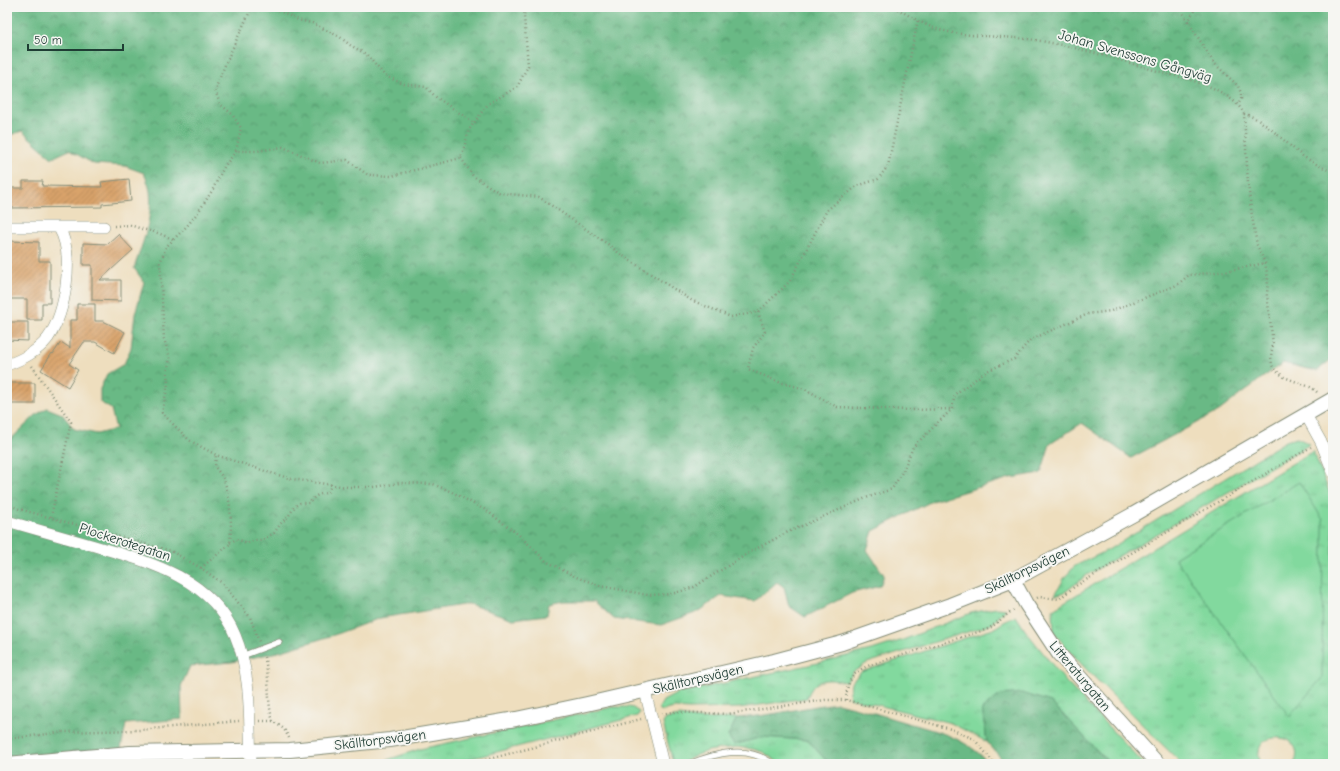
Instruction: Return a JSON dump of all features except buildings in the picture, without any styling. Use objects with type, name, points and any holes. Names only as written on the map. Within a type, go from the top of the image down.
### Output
[{"type":"street","points":[[7,227],[104,227]]},
{"type":"street","points":[[7,365],[26,357],[36,350],[48,338],[56,323],[62,306],[67,266],[63,235],[59,228]]},
{"type":"street","name":"Skälltorpsvägen","points":[[7,764],[130,753],[251,758],[290,750],[367,743],[523,717],[645,691],[774,661],[842,643],[950,605],[1013,580],[1134,514],[1329,401]]},
{"type":"street","points":[[1306,415],[1321,442],[1333,472]]},
{"type":"street","name":"Plockerotegatan","points":[[7,521],[159,566],[180,576],[203,593],[220,610],[235,634],[242,656],[247,684],[251,758]]},
{"type":"street","name":"Litteraturgatan","points":[[1013,580],[1026,604],[1059,654],[1158,764]]},
{"type":"street","points":[[645,691],[663,764]]},
{"type":"lane","points":[[242,656],[279,642]]},
{"type":"lane","points":[[689,764],[714,754],[726,752],[756,755],[773,764]]},
{"type":"path","points":[[252,7],[214,90],[220,104],[232,114],[241,128],[236,151],[224,167],[212,191],[199,211],[187,226],[166,247],[160,263],[164,339],[170,358],[167,373],[168,384],[162,413],[189,440],[216,455],[292,479],[347,487],[368,487],[400,483],[433,484],[452,492],[487,511],[519,535],[546,561],[576,577],[601,586],[648,595],[672,594],[694,586],[752,551],[788,532],[892,489],[903,471],[913,447],[952,409],[955,394],[987,371],[1014,359],[1030,340],[1088,314],[1111,312],[1177,285],[1189,275],[1227,271],[1265,263]]},
{"type":"path","points":[[259,7],[276,9],[298,20],[312,23],[340,37],[350,45],[366,54],[385,76],[404,84],[426,87],[474,123]]},
{"type":"path","points":[[526,7],[524,16],[528,66],[517,87],[488,104],[474,123],[469,130],[461,158],[473,176],[500,193],[539,197],[610,245],[620,254],[691,300],[731,317],[758,312],[790,281],[827,210],[857,186],[878,179],[888,166],[918,19]]},
{"type":"path","name":"Johan Svenssons Gångväg","points":[[894,7],[934,28],[955,32],[1028,39],[1054,44],[1100,54],[1197,82],[1220,91],[1238,105],[1244,114]]},
{"type":"path","points":[[1179,7],[1214,63],[1238,86],[1241,93],[1241,99],[1238,105]]},
{"type":"path","points":[[1188,22],[1196,7]]},
{"type":"path","points":[[1329,401],[1315,390],[1284,377],[1274,369],[1272,365],[1271,356],[1273,344],[1267,295],[1268,278],[1265,263],[1257,245],[1248,184],[1244,114],[1250,115],[1259,121],[1302,155],[1333,172]]},
{"type":"path","points":[[236,151],[257,151],[283,147],[320,163],[347,160],[368,175],[392,176],[461,158]]},
{"type":"path","points":[[104,227],[130,225],[173,239]]},
{"type":"path","points":[[758,312],[765,332],[753,348],[748,369],[778,382],[805,389],[837,408],[910,410],[952,409]]},
{"type":"path","points":[[26,357],[71,422],[51,518]]},
{"type":"path","points":[[846,700],[848,684],[852,676],[860,670],[876,663],[988,629],[1010,612],[1039,597],[1059,599],[1074,587],[1308,449]]},
{"type":"path","points":[[216,455],[214,467],[224,479],[228,497],[231,527],[230,544]]},
{"type":"path","points":[[201,568],[236,539],[248,542],[262,540],[274,533],[282,522],[288,517],[295,506],[300,503],[309,503],[316,496],[326,493],[330,490],[331,484]]},
{"type":"path","points":[[470,764],[672,712],[728,714],[825,700],[846,700],[951,729],[974,739],[995,764]]},
{"type":"path","points":[[7,739],[63,732],[139,730],[191,726],[234,720],[273,721],[284,729],[289,736],[290,750]]},
{"type":"green space","points":[[7,7],[1333,7],[1333,358],[1317,371],[1283,363],[1219,411],[1131,458],[1082,423],[1050,444],[1041,473],[1010,478],[932,501],[873,531],[867,550],[884,575],[880,586],[852,593],[805,617],[789,606],[784,587],[777,582],[755,601],[721,596],[698,612],[661,625],[614,619],[594,601],[563,601],[549,604],[547,615],[513,619],[469,604],[380,618],[340,633],[282,651],[232,662],[190,666],[181,686],[182,719],[126,724],[119,758],[121,764],[7,764],[7,443],[36,415],[47,408],[62,414],[74,429],[97,434],[116,429],[111,409],[100,402],[100,389],[107,374],[124,364],[131,348],[135,314],[144,282],[134,268],[149,220],[151,201],[150,189],[144,173],[125,166],[94,164],[69,150],[52,158],[22,131],[7,136]]},
{"type":"green space","points":[[1297,438],[1310,444],[1087,575],[1065,592],[1055,595],[1065,577],[1075,566],[1108,550],[1286,441]]},
{"type":"green space","points":[[1313,451],[1333,501],[1333,764],[1294,764],[1297,753],[1293,745],[1287,740],[1278,738],[1269,739],[1262,744],[1259,752],[1261,764],[1182,764],[1084,667],[1054,633],[1053,609]]},
{"type":"green space","points":[[1299,482],[1323,520],[1322,678],[1289,716],[1175,558]]},
{"type":"green space","points":[[996,608],[1006,609],[990,625],[867,663],[853,672],[846,682],[827,680],[817,683],[813,686],[807,698],[739,708],[674,708],[661,711],[659,708],[663,701],[678,693],[818,663],[875,649],[903,640],[971,613]]},
{"type":"green space","points":[[1016,616],[1025,630],[1066,682],[1144,764],[1110,764],[1051,702],[982,709],[987,742],[951,723],[849,698],[851,683],[861,672],[993,629]]},
{"type":"green space","points":[[1022,693],[1051,702],[1110,764],[1006,764],[987,742],[982,709],[1000,695]]},
{"type":"green space","points":[[838,703],[947,735],[969,746],[990,764],[829,764],[808,740],[762,737],[734,745],[728,736],[737,718]]},
{"type":"green space","points":[[613,707],[633,708],[639,712],[639,714],[637,716],[450,764],[375,764],[420,749]]},
{"type":"green space","points":[[679,716],[700,719],[737,718],[728,736],[734,744],[762,737],[808,740],[829,764],[798,764],[795,762],[793,764],[781,764],[763,752],[737,747],[708,751],[680,764],[674,762],[672,759],[663,723],[666,719]]}]
